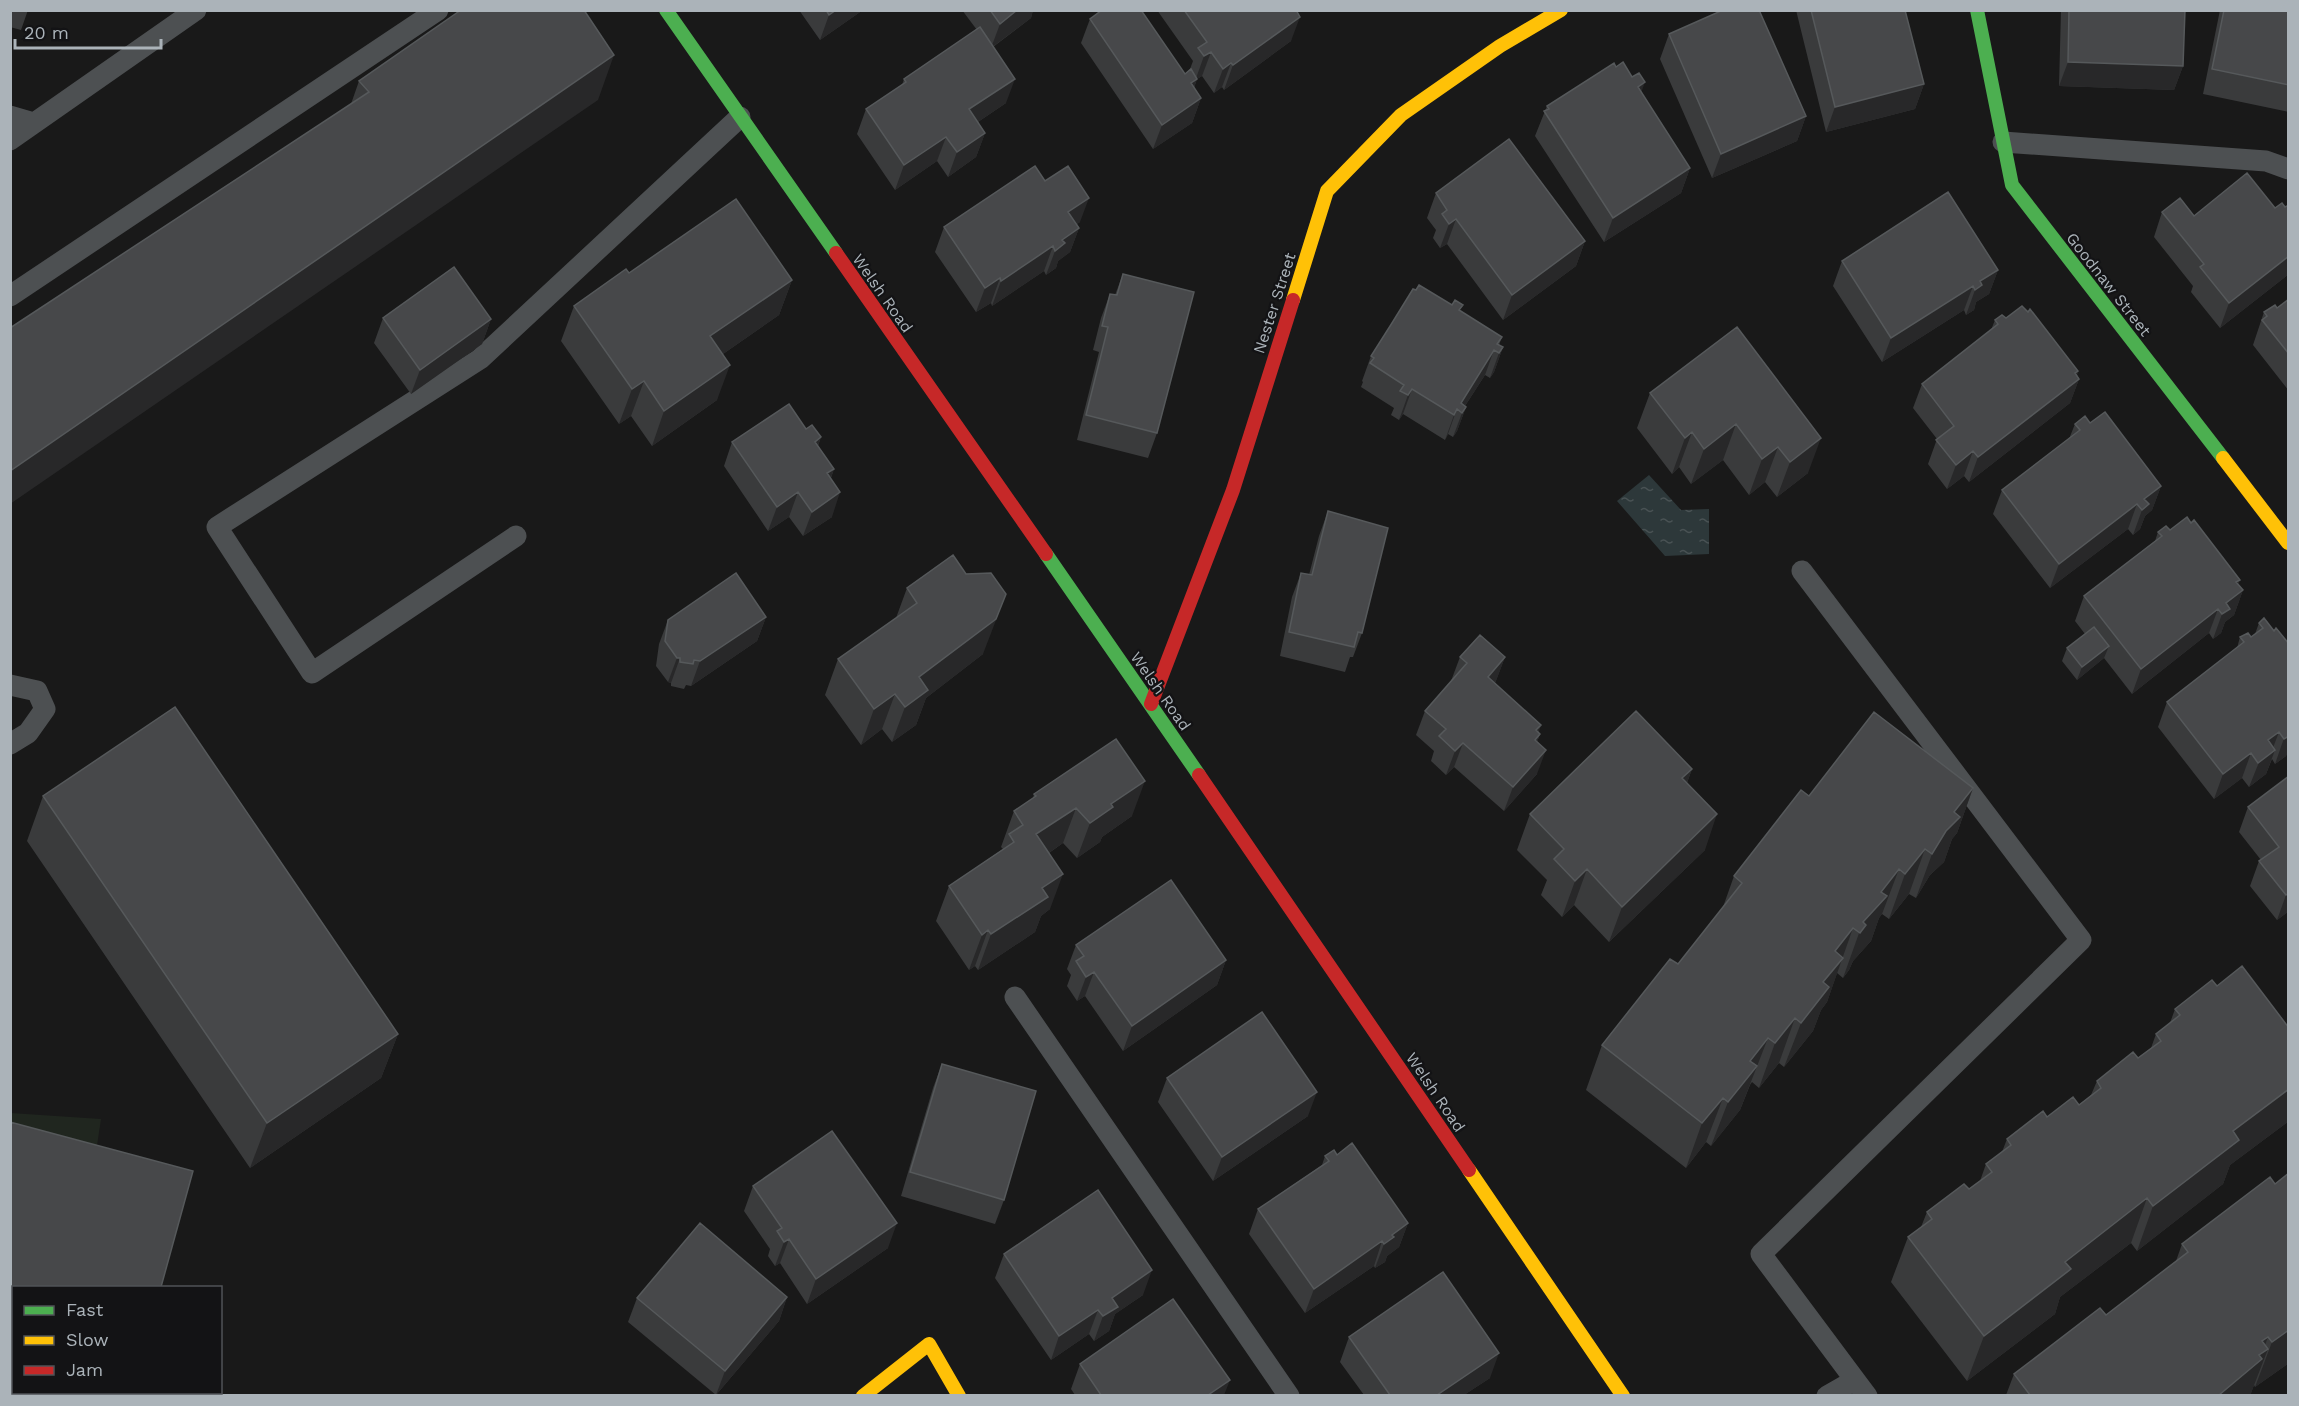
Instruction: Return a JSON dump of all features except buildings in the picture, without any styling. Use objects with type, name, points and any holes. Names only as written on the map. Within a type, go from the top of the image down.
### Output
[{"type":"main road","name":"Welsh Road","points":[[666,10],[1151,704],[1623,1395]]},
{"type":"main road","name":"Nester Street","points":[[1151,704],[1233,490],[1327,191],[1401,115],[1500,46],[1561,10]]},
{"type":"main road","name":"Goodnaw Street","points":[[1977,10],[2012,185],[2289,543]]},
{"type":"main road","points":[[863,1395],[929,1344],[959,1395]]},
{"type":"lane","points":[[10,140],[196,10]]},
{"type":"lane","points":[[10,296],[438,10]]},
{"type":"lane","points":[[10,116],[34,123]]},
{"type":"lane","points":[[516,536],[312,673],[217,527],[480,359],[740,117]]},
{"type":"lane","points":[[2003,142],[2266,161],[2289,169]]},
{"type":"lane","points":[[1802,571],[2081,940],[1761,1254],[1861,1388],[1827,1395]]},
{"type":"lane","points":[[10,685],[37,691],[45,709],[28,733],[10,744]]},
{"type":"lane","points":[[1015,997],[1289,1395]]},
{"type":"shaded area","points":[[11,1113],[101,1119],[91,1185],[11,1166]]},
{"type":"water","points":[[1649,475],[1681,510],[1709,509],[1709,554],[1665,556],[1617,501]]},
{"type":"traffic: fast","points":[[666,10],[836,253]]},
{"type":"traffic: fast","points":[[1977,10],[2012,185],[2223,458]]},
{"type":"traffic: fast","points":[[1046,554],[1199,775]]},
{"type":"traffic: slow","points":[[1293,300],[1327,191],[1401,115],[1500,46],[1561,10]]},
{"type":"traffic: slow","points":[[2223,458],[2288,543]]},
{"type":"traffic: slow","points":[[1469,1170],[1623,1396]]},
{"type":"traffic: slow","points":[[863,1396],[929,1344],[959,1396]]},
{"type":"traffic: jam","points":[[836,253],[1046,554]]},
{"type":"traffic: jam","points":[[1151,704],[1233,490],[1293,300]]},
{"type":"traffic: jam","points":[[1199,775],[1469,1170]]}]
